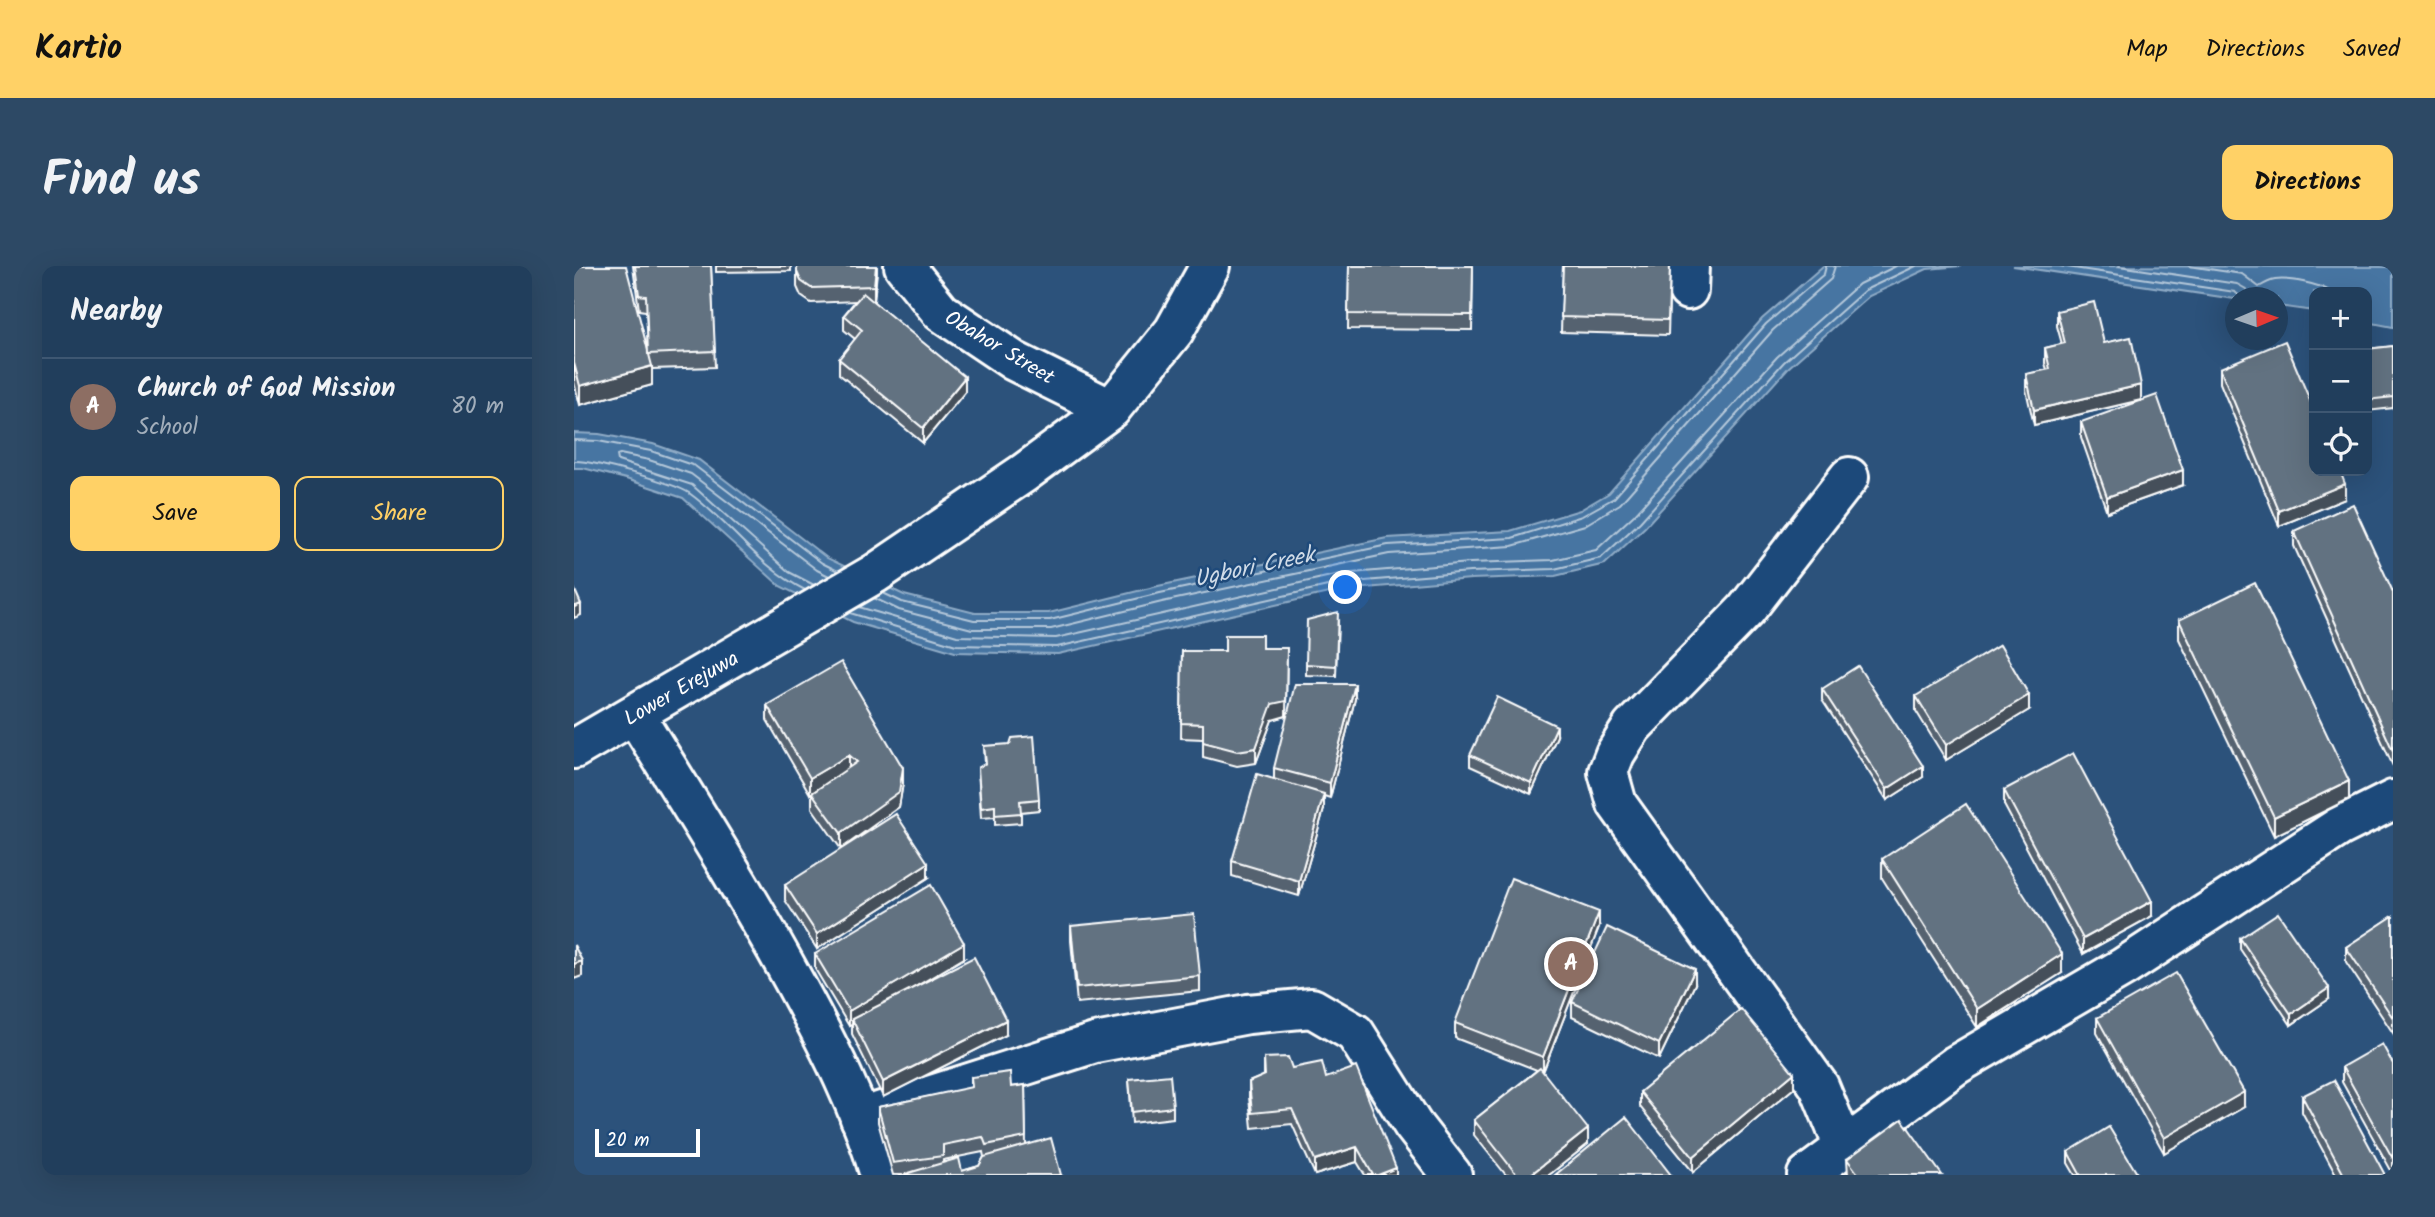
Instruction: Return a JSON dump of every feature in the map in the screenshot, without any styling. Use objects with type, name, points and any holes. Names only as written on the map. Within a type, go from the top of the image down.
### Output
[{"type":"street","name":"Obahor Street","points":[[904,266],[941,312],[1014,361],[1111,409]]},
{"type":"street","name":"Lower Erejuwa","points":[[574,749],[876,573],[1024,473],[1111,409],[1174,331],[1210,266]]},
{"type":"street","points":[[1844,1147],[1819,1086],[1617,803],[1608,772],[1615,754],[1632,727],[1746,610],[1849,477]]},
{"type":"street","points":[[635,715],[778,951],[832,1053],[860,1118],[880,1175]]},
{"type":"street","points":[[1807,1175],[1956,1065],[2124,967],[2339,827],[2393,800]]},
{"type":"street","points":[[860,1118],[1095,1043],[1248,1014],[1312,1009],[1355,1033],[1413,1125],[1452,1175]]},
{"type":"water","name":"Ugbori Creek","points":[[1823,266],[1961,266],[1927,269],[1869,296],[1788,368],[1645,527],[1605,564],[1555,576],[1471,579],[1342,590],[1058,654],[955,652],[853,622],[780,586],[683,498],[626,479],[574,468],[574,433],[599,434],[653,444],[699,460],[827,558],[904,595],[975,613],[1049,613],[1158,586],[1387,538],[1510,531],[1580,510],[1609,493],[1762,319]]},
{"type":"water","points":[[2013,266],[2393,267],[2393,327],[2372,323],[2372,287],[2309,287],[2309,310],[2288,307],[2288,287],[2225,287],[2225,298]]},
{"type":"building","points":[[574,266],[626,266],[652,366],[580,386],[574,363]]},
{"type":"building","points":[[635,266],[711,266],[715,351],[648,354],[646,296],[639,295]]},
{"type":"building","points":[[797,266],[876,266],[874,286],[811,288],[801,281]]},
{"type":"building","points":[[1349,266],[1473,266],[1472,315],[1348,314]]},
{"type":"building","points":[[1563,266],[1670,266],[1668,320],[1561,317]]},
{"type":"building","points":[[863,293],[965,377],[923,428],[839,359],[862,330],[844,315]]},
{"type":"building","points":[[2094,302],[2104,343],[2131,337],[2141,385],[2034,410],[2026,374],[2050,369],[2045,348],[2065,343],[2057,311]]},
{"type":"building","points":[[2393,346],[2393,397],[2372,399],[2372,348]]},
{"type":"building","points":[[2288,348],[2309,398],[2309,476],[2342,476],[2345,484],[2279,511],[2220,368],[2263,350]]},
{"type":"building","points":[[2157,395],[2183,470],[2107,497],[2081,422]]},
{"type":"building","points":[[2353,504],[2393,592],[2393,751],[2294,531]]},
{"type":"building","points":[[2255,583],[2349,781],[2274,817],[2179,620]]},
{"type":"building","points":[[574,588],[581,604],[574,607]]},
{"type":"building","points":[[1338,612],[1336,666],[1306,664],[1307,620]]},
{"type":"building","points":[[1225,635],[1262,635],[1262,648],[1287,648],[1286,701],[1272,704],[1256,748],[1237,751],[1203,742],[1203,724],[1181,723],[1182,651],[1225,651]]},
{"type":"building","points":[[2000,645],[2029,695],[1946,745],[1916,696]]},
{"type":"building","points":[[841,662],[903,768],[899,792],[841,833],[812,793],[857,762],[849,755],[810,778],[767,705]]},
{"type":"building","points":[[1858,666],[1923,766],[1887,789],[1822,689]]},
{"type":"building","points":[[1295,684],[1355,684],[1330,783],[1274,768]]},
{"type":"building","points":[[1497,697],[1557,726],[1531,783],[1470,755]]},
{"type":"building","points":[[1034,736],[1039,799],[1020,801],[1021,813],[995,815],[995,806],[981,808],[978,768],[986,763],[984,746],[1010,744],[1012,738]]},
{"type":"building","points":[[2073,753],[2152,901],[2083,939],[2004,790]]},
{"type":"building","points":[[1257,774],[1324,794],[1299,881],[1232,861]]},
{"type":"building","points":[[1966,804],[2062,954],[1977,1009],[1882,859]]},
{"type":"building","points":[[896,814],[928,863],[817,934],[785,885]]},
{"type":"building","points":[[1511,878],[1599,912],[1543,1057],[1455,1023]]},
{"type":"building","points":[[931,885],[964,943],[849,1011],[815,954]]},
{"type":"building","points":[[2278,913],[2329,988],[2291,1014],[2240,938]]},
{"type":"building","points":[[1194,914],[1200,976],[1077,988],[1071,926]]},
{"type":"building","points":[[2393,916],[2393,1018],[2346,947]]},
{"type":"building","points":[[1607,927],[1695,969],[1659,1044],[1572,1002]]},
{"type":"building","points":[[574,945],[582,961],[574,964]]},
{"type":"building","points":[[974,957],[1006,1020],[883,1082],[852,1019]]},
{"type":"building","points":[[2176,973],[2244,1092],[2164,1138],[2097,1018]]},
{"type":"building","points":[[1741,1009],[1794,1073],[1693,1157],[1640,1092]]},
{"type":"building","points":[[2382,1044],[2393,1064],[2393,1159],[2342,1067]]},
{"type":"building","points":[[1288,1057],[1292,1068],[1322,1062],[1326,1078],[1356,1067],[1396,1168],[1373,1175],[1357,1147],[1315,1160],[1292,1109],[1252,1113],[1249,1082],[1265,1075],[1264,1058]]},
{"type":"building","points":[[1540,1068],[1588,1129],[1530,1175],[1517,1175],[1474,1120]]},
{"type":"building","points":[[1010,1072],[1011,1087],[1025,1085],[1026,1137],[986,1145],[983,1137],[943,1145],[943,1156],[893,1163],[878,1107],[972,1087],[971,1077]]},
{"type":"building","points":[[1170,1075],[1173,1107],[1132,1112],[1129,1079]]},
{"type":"building","points":[[2334,1080],[2385,1175],[2344,1175],[2302,1096]]},
{"type":"building","points":[[1626,1117],[1671,1175],[1555,1175]]},
{"type":"building","points":[[1902,1119],[1942,1175],[1859,1175],[1847,1159]]},
{"type":"building","points":[[2109,1127],[2138,1175],[2079,1175],[2068,1152]]},
{"type":"building","points":[[1051,1138],[1061,1175],[905,1175],[959,1158],[962,1171],[979,1166],[984,1157]]},
{"type":"place","name":"Church of God Mission","points":[[1571,964]]}]
